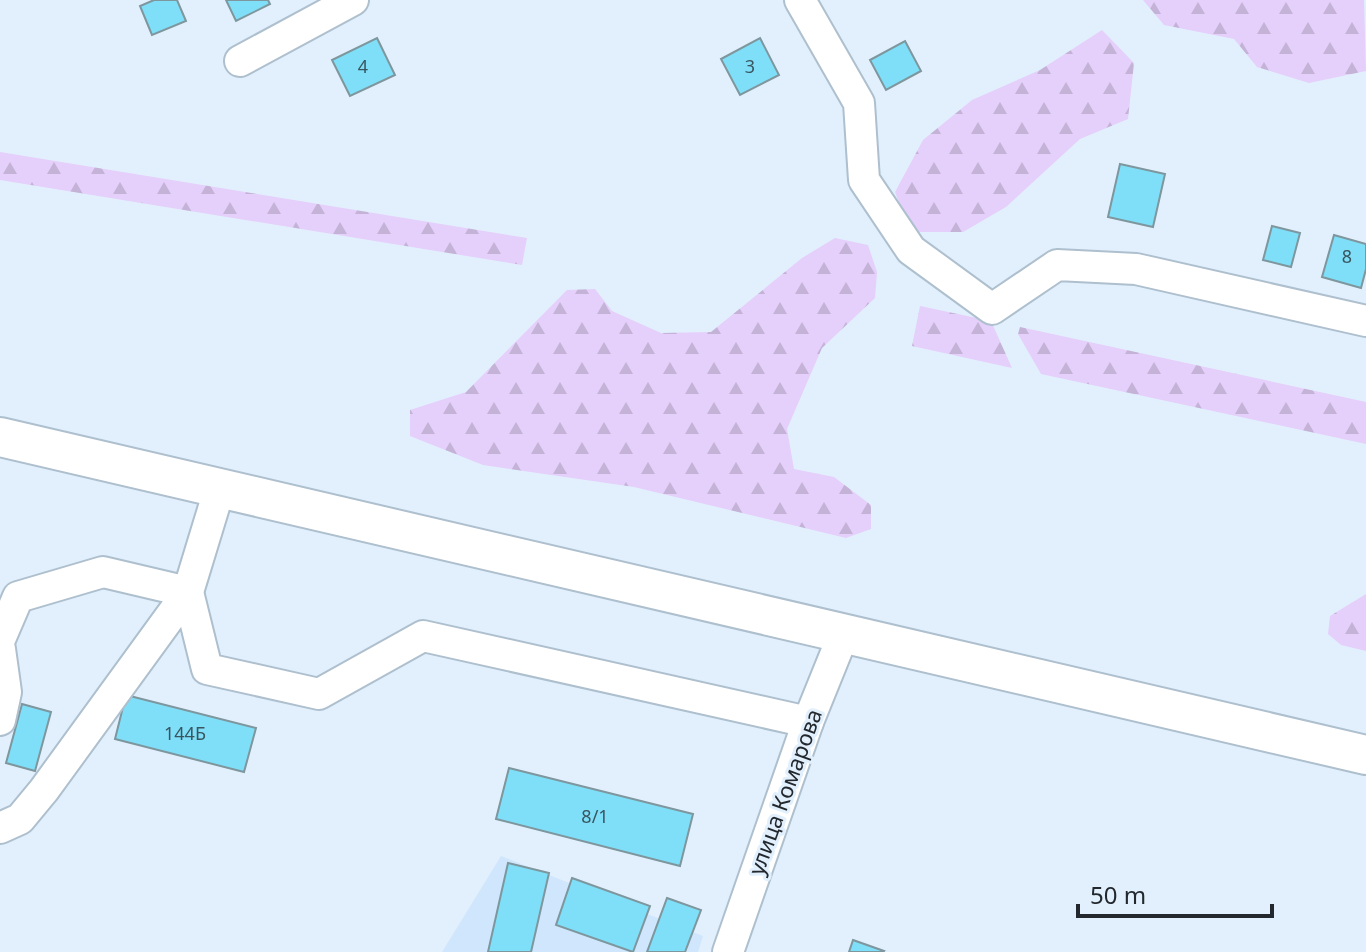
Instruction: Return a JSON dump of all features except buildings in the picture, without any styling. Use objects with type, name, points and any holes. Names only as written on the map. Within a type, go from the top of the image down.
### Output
[{"type":"main road","points":[[0,437],[1366,755]]},
{"type":"street","points":[[240,61],[353,0]]},
{"type":"street","points":[[800,0],[859,103],[864,180],[911,250],[992,309],[1057,265],[1136,269],[1366,321]]},
{"type":"street","points":[[0,828],[20,819],[44,790],[188,592],[220,487]]},
{"type":"street","points":[[0,639],[18,597],[103,572],[188,592]]},
{"type":"street","points":[[188,592],[207,669],[319,694],[423,636],[808,722]]},
{"type":"street","name":"улица Комарова","points":[[728,952],[808,722],[844,633]]},
{"type":"street","points":[[0,649],[6,692],[0,720]]},
{"type":"shaded area","points":[[501,856],[703,936],[698,952],[442,952]]},
{"type":"green space","points":[[1143,0],[1364,0],[1366,71],[1309,83],[1257,67],[1234,39],[1164,25]]},
{"type":"green space","points":[[1102,30],[1134,63],[1128,119],[1080,139],[1006,207],[963,232],[910,232],[895,192],[923,140],[972,100],[1040,70]]},
{"type":"green space","points":[[0,152],[527,238],[522,265],[0,180]]},
{"type":"green space","points":[[835,238],[868,245],[877,272],[875,298],[822,348],[787,429],[794,469],[834,477],[871,505],[871,529],[846,538],[634,487],[483,465],[410,436],[410,410],[466,392],[567,290],[595,289],[612,311],[661,333],[711,332],[802,258]]},
{"type":"green space","points":[[920,306],[991,321],[1012,368],[912,346]]},
{"type":"green space","points":[[1020,327],[1366,402],[1366,444],[1041,374],[1018,334]]},
{"type":"green space","points":[[1366,594],[1366,651],[1341,645],[1328,634],[1330,616]]}]
